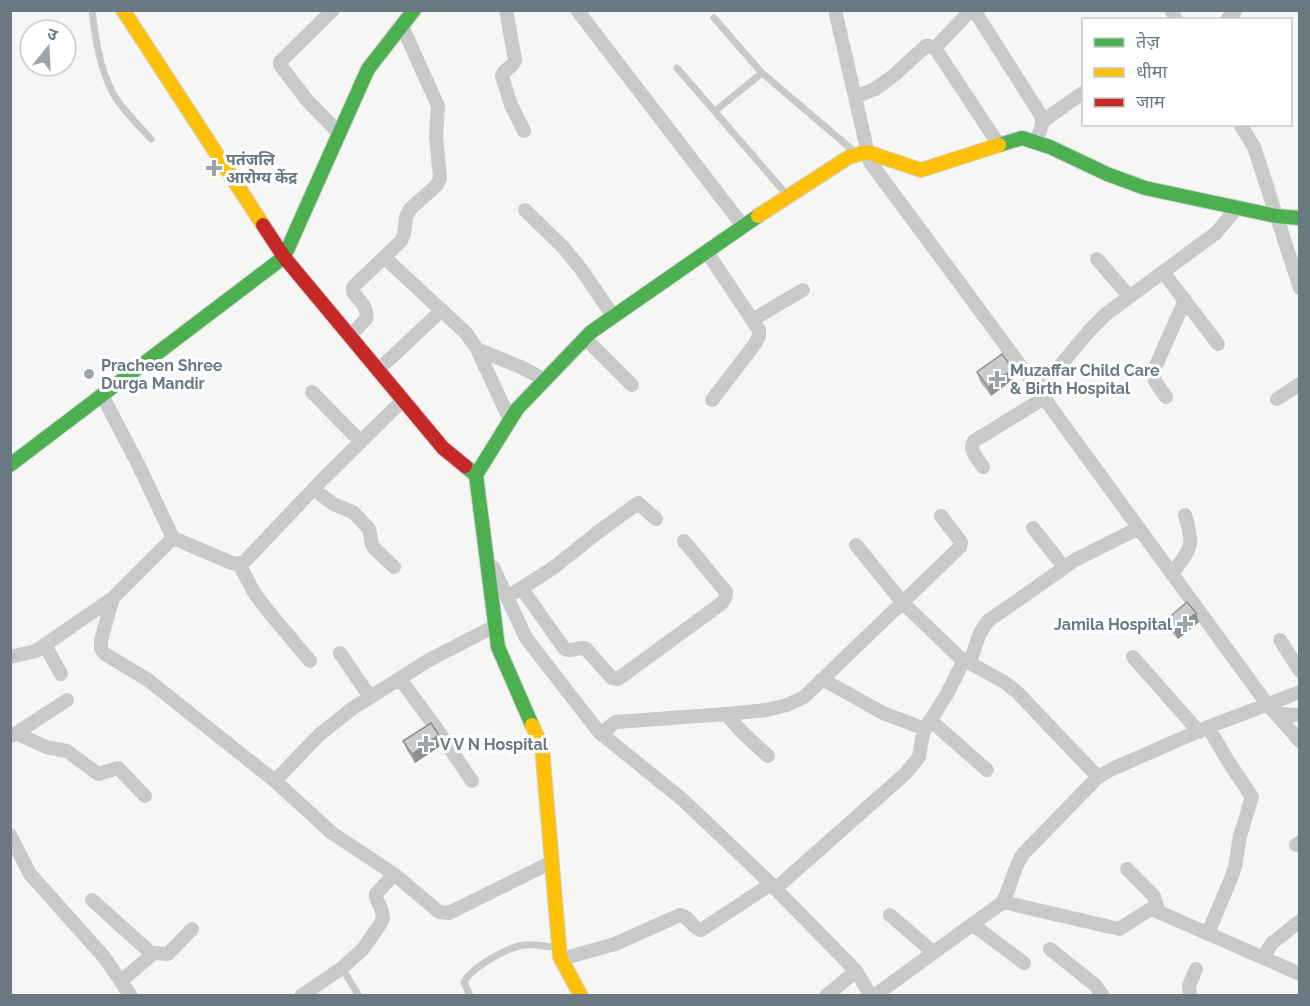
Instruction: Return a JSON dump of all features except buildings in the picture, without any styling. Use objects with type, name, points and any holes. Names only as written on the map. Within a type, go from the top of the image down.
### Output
[{"type":"street","points":[[123,10],[284,256],[443,448],[476,474]]},
{"type":"street","points":[[333,10],[280,62],[280,65],[306,99],[339,133]]},
{"type":"street","points":[[10,465],[284,256],[369,69],[414,10]]},
{"type":"street","points":[[506,10],[515,60],[502,76],[524,131]]},
{"type":"street","points":[[577,10],[743,226]]},
{"type":"street","points":[[835,10],[855,97],[863,153],[1272,709],[1299,741]]},
{"type":"street","points":[[935,48],[973,10],[1043,121]]},
{"type":"street","points":[[350,336],[367,315],[366,309],[353,292],[353,287],[401,241],[410,209],[437,185],[440,178],[436,135],[438,106],[402,26]]},
{"type":"street","points":[[855,97],[875,89],[929,45],[935,48],[999,145]]},
{"type":"street","points":[[1036,142],[1043,121],[1082,93]]},
{"type":"street","points":[[1241,126],[1254,147],[1299,288]]},
{"type":"street","points":[[581,996],[560,954],[542,747],[498,647],[476,474],[517,409],[591,332],[788,196],[849,157],[863,153],[921,170],[1022,138],[1050,147],[1107,174],[1145,188],[1276,216],[1299,218]]},
{"type":"street","points":[[983,467],[971,449],[971,444],[1042,395],[1089,331],[1106,314],[1216,232],[1237,208]]},
{"type":"street","points":[[525,210],[563,247],[613,316]]},
{"type":"street","points":[[707,252],[759,330],[755,344],[712,400]]},
{"type":"street","points":[[384,257],[466,333],[477,349],[510,420]]},
{"type":"street","points":[[1097,259],[1129,296]]},
{"type":"street","points":[[1163,272],[1218,344]]},
{"type":"street","points":[[752,320],[803,290]]},
{"type":"street","points":[[1166,397],[1155,381],[1154,369],[1185,300]]},
{"type":"street","points":[[378,370],[442,310]]},
{"type":"street","points":[[585,338],[632,385]]},
{"type":"street","points":[[477,349],[545,380]]},
{"type":"street","points":[[1276,399],[1299,384]]},
{"type":"street","points":[[312,392],[361,442]]},
{"type":"street","points":[[102,395],[173,538],[239,564],[245,561],[403,400]]},
{"type":"street","points":[[314,489],[333,504],[353,512],[369,530],[374,548],[394,567]]},
{"type":"street","points":[[507,598],[553,568],[638,503],[656,519]]},
{"type":"street","points":[[1172,574],[1190,549],[1191,533],[1185,515]]},
{"type":"street","points":[[602,735],[616,722],[766,710],[787,705],[804,697],[960,548],[962,542],[940,516]]},
{"type":"street","points":[[1033,528],[1064,567]]},
{"type":"street","points":[[560,954],[615,944],[680,915],[701,930],[773,886],[905,774],[919,757],[923,734],[988,621],[1075,560],[1139,528]]},
{"type":"street","points":[[10,657],[36,651],[113,598],[173,538]]},
{"type":"street","points":[[522,589],[564,648],[569,650],[585,648],[612,678],[618,679],[726,598],[726,592],[684,541]]},
{"type":"street","points":[[856,545],[903,603],[959,657],[1004,682],[1017,692],[1098,777]]},
{"type":"street","points":[[486,551],[526,638],[599,732],[683,800],[773,886],[856,970],[872,996],[1003,902],[1016,865],[1023,854],[1098,777],[1203,730],[1272,709],[1299,692]]},
{"type":"street","points":[[239,564],[255,594],[310,661]]},
{"type":"street","points":[[113,598],[101,640],[101,649],[105,654],[148,680],[275,781],[332,833],[394,874],[439,912],[449,913],[552,862]]},
{"type":"street","points":[[275,781],[319,735],[353,708],[429,660],[495,626]]},
{"type":"street","points":[[1280,640],[1299,671]]},
{"type":"street","points":[[45,645],[61,674]]},
{"type":"street","points":[[340,653],[370,697]]},
{"type":"street","points":[[1133,657],[1203,730],[1228,761],[1252,797],[1240,836],[1235,867],[1208,933]]},
{"type":"street","points":[[400,679],[472,781]]},
{"type":"street","points":[[822,679],[884,713],[928,725],[987,770]]},
{"type":"street","points":[[14,735],[67,700]]},
{"type":"street","points":[[1272,709],[1299,715]]},
{"type":"street","points":[[726,714],[768,756]]},
{"type":"street","points":[[14,735],[46,747],[67,751],[98,774],[118,768],[145,796]]},
{"type":"street","points":[[10,835],[30,874],[104,957],[131,996]]},
{"type":"street","points":[[1127,869],[1155,896],[1159,912]]},
{"type":"street","points":[[301,996],[342,968],[363,949],[383,918],[376,894],[394,874]]},
{"type":"street","points":[[92,900],[152,954]]},
{"type":"street","points":[[1003,902],[1119,929],[1149,910],[1154,910],[1299,974]]},
{"type":"street","points":[[890,915],[933,952]]},
{"type":"street","points":[[1263,958],[1272,943],[1299,921]]},
{"type":"street","points":[[972,924],[1024,963]]},
{"type":"street","points":[[121,981],[152,954],[157,952],[168,954],[192,929]]},
{"type":"street","points":[[1050,949],[1095,986],[1103,996]]},
{"type":"street","points":[[1190,996],[1189,986],[1196,969]]},
{"type":"street","points":[[826,996],[856,970]]},
{"type":"lane","points":[[92,10],[104,72],[110,87],[118,101],[151,139]]},
{"type":"lane","points":[[714,18],[762,73],[863,153]]},
{"type":"lane","points":[[677,68],[788,196]]},
{"type":"lane","points":[[715,111],[762,73]]},
{"type":"lane","points":[[470,996],[464,982],[466,977],[504,952],[520,945],[536,945],[560,954]]},
{"type":"lane","points":[[342,968],[359,996]]},
{"type":"traffic: fast","points":[[10,465],[284,257],[368,69],[414,10]]},
{"type":"traffic: fast","points":[[999,145],[1022,138],[1050,147],[1107,174],[1145,188],[1276,216],[1300,218]]},
{"type":"traffic: fast","points":[[476,475],[517,409],[591,332],[758,216]]},
{"type":"traffic: fast","points":[[465,466],[476,475],[498,647],[532,725]]},
{"type":"traffic: slow","points":[[123,10],[263,225]]},
{"type":"traffic: slow","points":[[758,216],[849,157],[867,152],[921,170],[999,145]]},
{"type":"traffic: slow","points":[[532,725],[542,747],[560,957],[581,996]]},
{"type":"traffic: jam","points":[[263,225],[284,257],[443,448],[465,466]]},
{"type":"place","name":"पतंजलि आरोग्य केंद्र","points":[[214,168]]},
{"type":"place","name":"Pracheen Shree Durga Mandir","points":[[89,374]]},
{"type":"place","name":"Muzaffar Child Care & Birth Hospital","points":[[997,379]]},
{"type":"place","name":"Jamila Hospital","points":[[1185,624]]},
{"type":"place","name":"V V N Hospital","points":[[426,744]]}]
